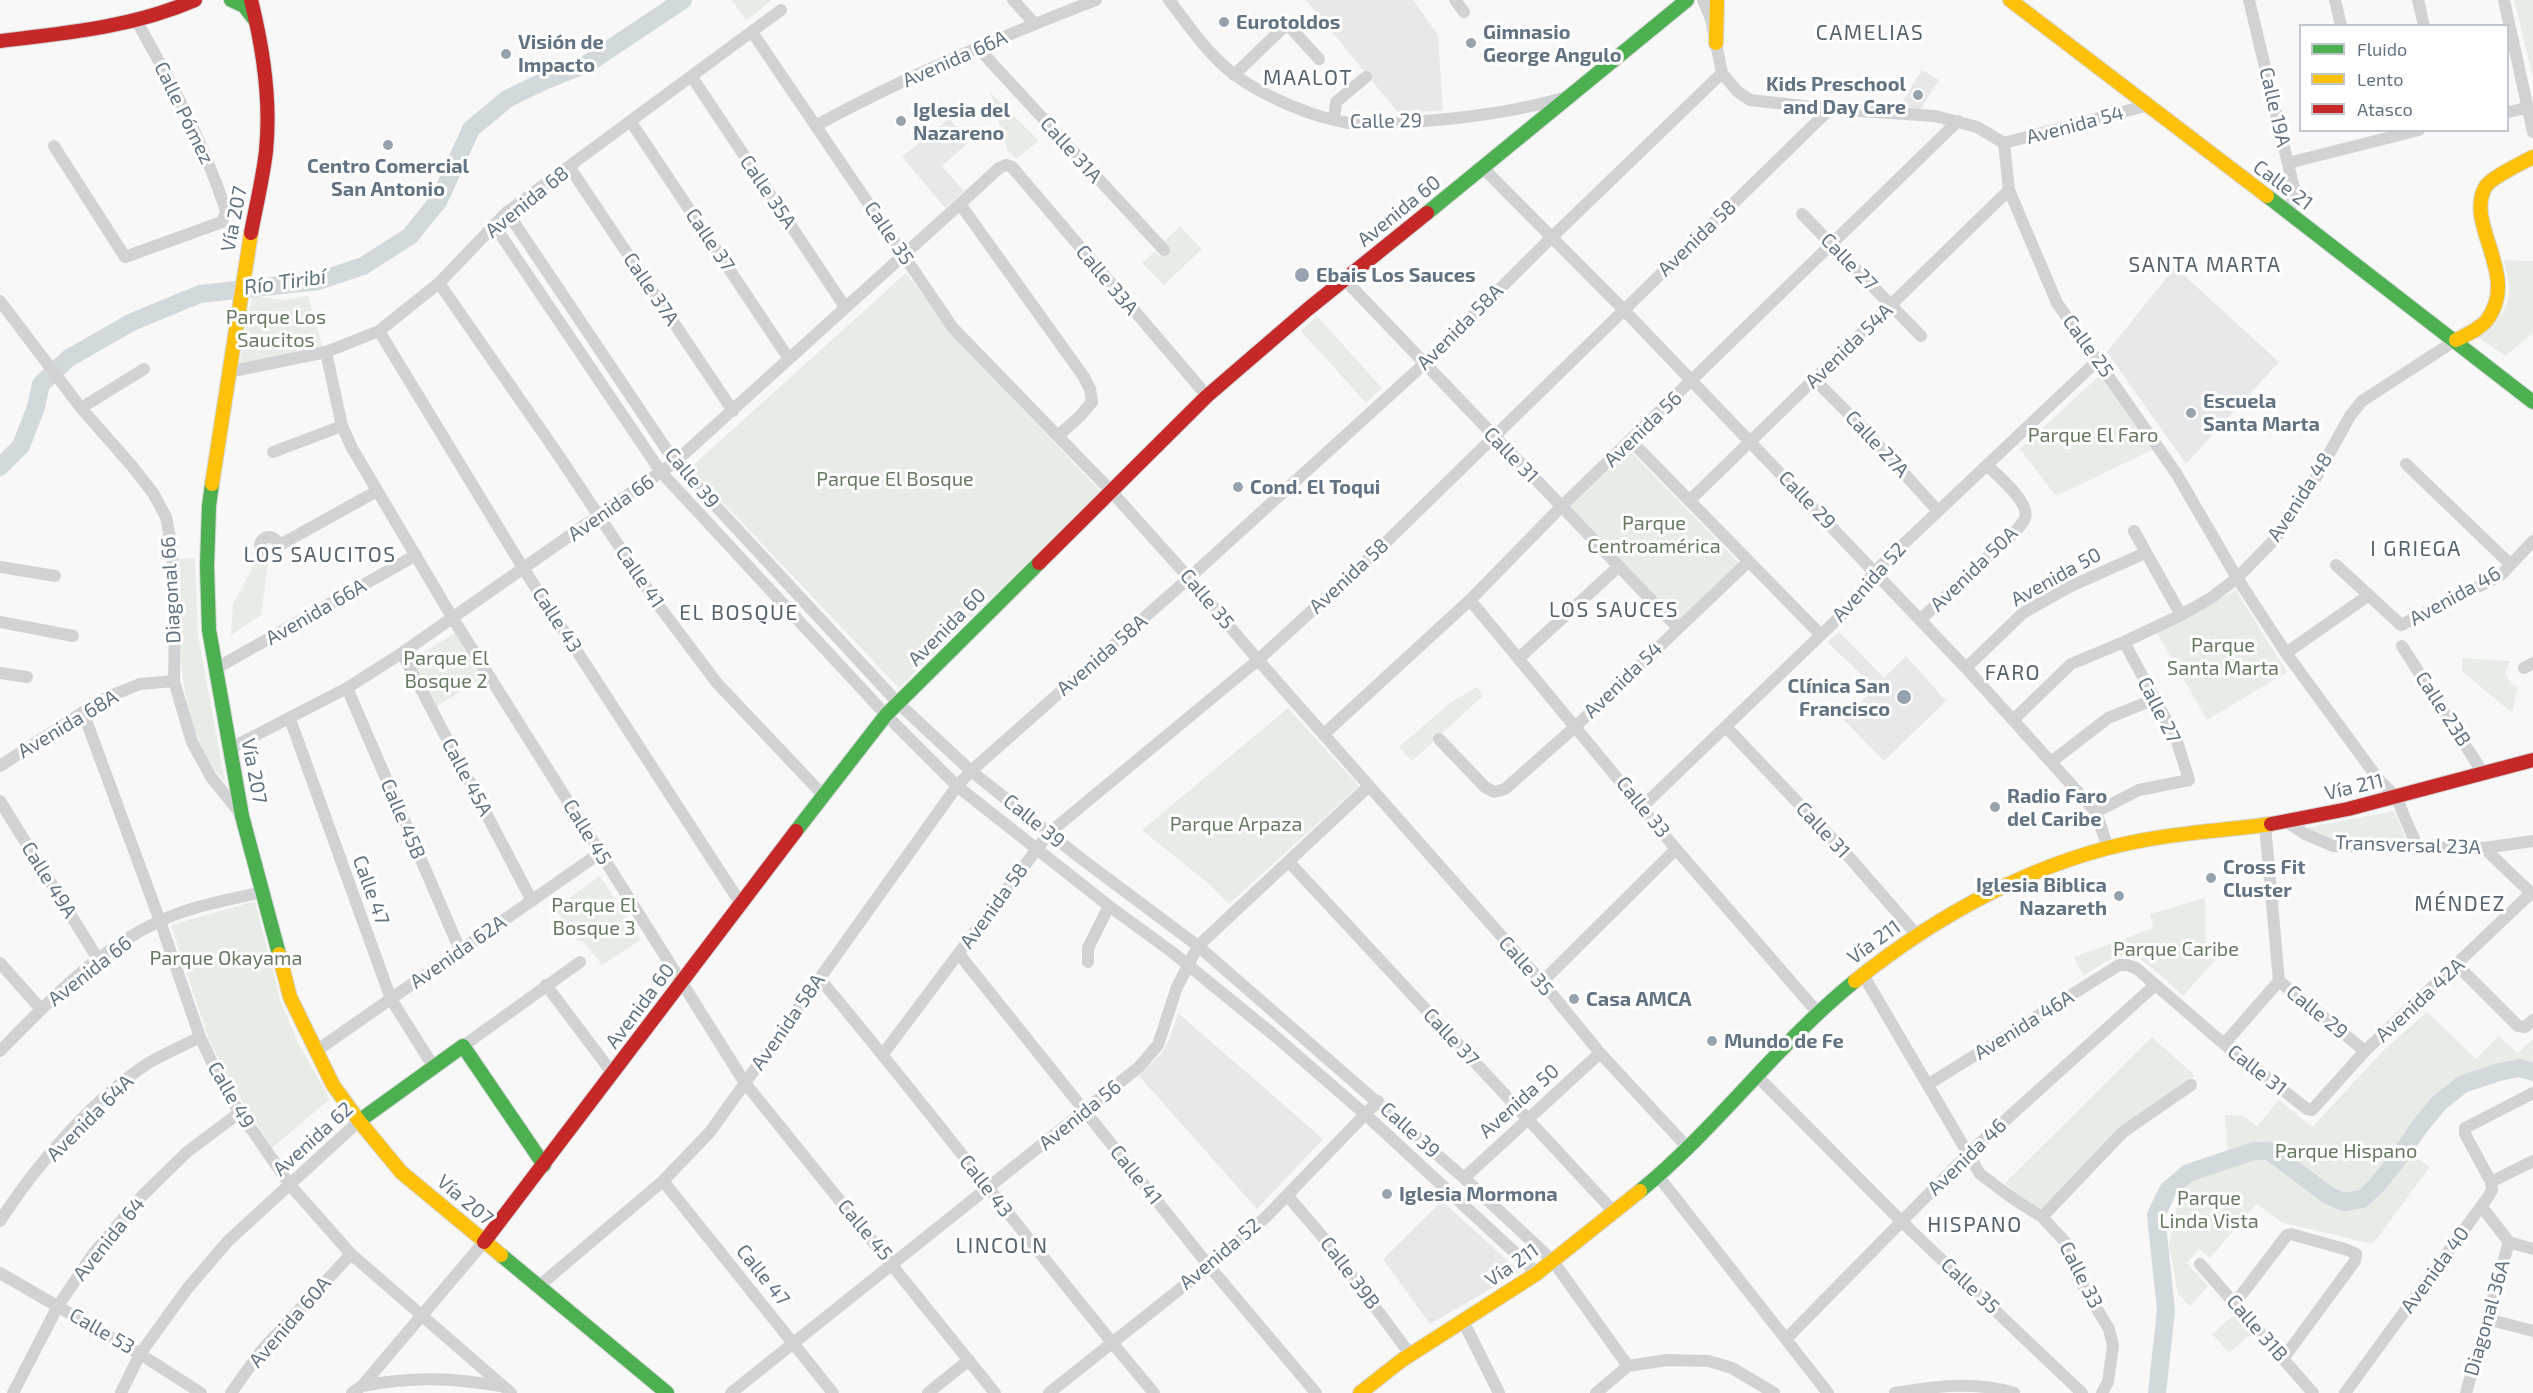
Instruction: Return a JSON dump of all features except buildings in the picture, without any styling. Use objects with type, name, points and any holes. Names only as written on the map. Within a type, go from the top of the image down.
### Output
[{"type":"main road","points":[[0,41],[137,22],[172,12],[195,0]]},
{"type":"main road","points":[[231,0],[244,6],[257,23]]},
{"type":"main road","name":"Vía 207","points":[[251,0],[257,23],[267,98],[266,150],[236,320],[209,506],[207,566],[209,630],[242,816],[290,997],[333,1086],[401,1172],[667,1393]]},
{"type":"main road","name":"Avenida 60","points":[[484,1242],[824,795],[898,703],[1207,396],[1687,0]]},
{"type":"main road","points":[[1716,43],[1717,0]]},
{"type":"main road","name":"Calle 21","points":[[2010,0],[2145,106],[2456,340],[2533,402]]},
{"type":"main road","points":[[2456,340],[2479,328],[2487,320],[2499,297],[2499,283],[2483,220],[2480,199],[2482,190],[2487,184],[2533,157]]},
{"type":"main road","name":"Vía 211","points":[[1360,1393],[1410,1354],[1537,1274],[1658,1176],[1818,1013],[1862,973],[1917,935],[1988,896],[2056,865],[2108,848],[2144,840],[2287,822],[2396,797],[2533,760]]},
{"type":"main road","points":[[463,1046],[544,1165]]},
{"type":"main road","name":"Avenida 62","points":[[359,1121],[463,1046]]},
{"type":"street","points":[[1013,0],[1035,24]]},
{"type":"street","name":"Avenida 66A","points":[[817,125],[870,97],[1095,0]]},
{"type":"street","name":"Calle 29","points":[[1169,0],[1214,57],[1234,75],[1253,88],[1301,110],[1334,120],[1379,124],[1465,117],[1517,109],[1574,95]]},
{"type":"street","points":[[1455,0],[1464,12]]},
{"type":"street","points":[[1703,0],[1709,13],[1722,73],[1737,91],[1750,100],[1830,109],[1913,114],[1958,121],[1977,127],[2004,143]]},
{"type":"street","name":"Calle 19A","points":[[2249,0],[2295,193],[2288,213]]},
{"type":"street","points":[[2335,0],[2341,24]]},
{"type":"street","points":[[2418,0],[2424,24]]},
{"type":"street","points":[[2504,0],[2533,132]]},
{"type":"street","name":"Avenida 68","points":[[228,372],[326,352],[380,331],[439,283],[507,213],[781,10]]},
{"type":"street","name":"Calle Pómez","points":[[54,146],[125,257],[222,222],[226,211],[211,164],[174,85],[137,22]]},
{"type":"street","points":[[1234,75],[1287,24],[1319,59]]},
{"type":"street","name":"Calle 35","points":[[753,32],[953,328],[1111,491],[1189,578],[1258,660],[1542,982],[1600,1053],[1688,1148]]},
{"type":"street","name":"Calle 31A","points":[[979,49],[1164,250]]},
{"type":"street","name":"Avenida 58A","points":[[539,1286],[663,1181],[710,1132],[957,786],[971,771],[1189,578],[1424,364],[1722,73]]},
{"type":"street","name":"Calle 35A","points":[[692,77],[845,307]]},
{"type":"street","points":[[1334,120],[1336,102],[1366,77]]},
{"type":"street","name":"Avenida 54","points":[[2004,143],[2145,106]]},
{"type":"street","points":[[2509,112],[2527,108]]},
{"type":"street","name":"Avenida 58","points":[[883,1054],[1049,833],[1258,660],[1379,549],[1830,109]]},
{"type":"street","name":"Avenida 56","points":[[1324,734],[1470,600],[1561,507],[1958,121]]},
{"type":"street","name":"Calle 37","points":[[631,122],[789,359]]},
{"type":"street","points":[[2288,163],[2366,137],[2405,132]]},
{"type":"street","name":"Calle 25","points":[[2004,143],[2009,190],[2057,303],[2176,473],[2236,578],[2286,653],[2379,780],[2396,797],[2417,846]]},
{"type":"street","name":"Avenida 66","points":[[229,749],[290,720],[347,688],[402,653],[675,462],[999,168],[1006,165]]},
{"type":"street","name":"Calle 33A","points":[[1006,165],[1012,167],[1207,396]]},
{"type":"street","name":"Calle 37A","points":[[570,168],[733,411]]},
{"type":"street","name":"Calle 29","points":[[1483,168],[1623,309],[1921,619],[2096,812],[2108,848]]},
{"type":"street","name":"Avenida 54A","points":[[1689,501],[1749,440],[1815,380],[2009,190]]},
{"type":"street","points":[[960,204],[1084,377],[1090,389],[1092,402],[1080,417],[1058,436]]},
{"type":"street","name":"Calle 39","points":[[507,213],[675,462],[898,703],[971,771],[1198,946],[1464,1178],[1553,1260],[1628,1366]]},
{"type":"street","name":"Calle 27","points":[[1802,214],[1921,336]]},
{"type":"street","name":"Calle 39","points":[[494,225],[661,472],[886,716],[957,786],[1188,965],[1275,1036],[1366,1115],[1537,1274]]},
{"type":"street","name":"Calle 31","points":[[1346,280],[1678,628]]},
{"type":"street","name":"Calle 41","points":[[439,283],[600,516],[659,606],[717,683],[824,795]]},
{"type":"street","name":"Diagonal 66","points":[[0,301],[81,408],[111,445],[132,465],[166,517],[172,548],[175,618],[174,681],[192,742],[211,777],[242,816]]},
{"type":"street","name":"Calle 43","points":[[380,331],[523,568],[741,904]]},
{"type":"street","name":"Avenida 48","points":[[2013,720],[2071,664],[2181,615],[2211,598],[2236,578],[2276,538],[2314,479],[2350,416],[2362,401],[2456,340]]},
{"type":"street","name":"Calle 45","points":[[326,352],[342,426],[352,448],[452,617],[745,1083],[995,1393]]},
{"type":"street","name":"Avenida 52","points":[[1642,806],[1851,606],[1875,571],[1937,510],[2098,360]]},
{"type":"street","points":[[81,408],[144,369]]},
{"type":"street","name":"Calle 27A","points":[[1815,380],[1864,429],[1937,510]]},
{"type":"street","points":[[273,452],[342,426]]},
{"type":"street","points":[[1631,441],[1820,634]]},
{"type":"street","points":[[2406,464],[2510,564]]},
{"type":"street","name":"Avenida 50A","points":[[1921,619],[2017,530],[2025,517],[2026,509],[2021,500],[1987,465]]},
{"type":"street","points":[[278,546],[377,491]]},
{"type":"street","points":[[2134,531],[2181,615]]},
{"type":"street","name":"Avenida 46","points":[[2369,595],[2401,625],[2490,581],[2533,541]]},
{"type":"street","name":"Avenida 50","points":[[1966,668],[2023,613],[2069,587],[2145,553]]},
{"type":"street","name":"Avenida 66A","points":[[215,669],[416,555]]},
{"type":"street","name":"Avenida 54","points":[[1439,739],[1485,787],[1494,792],[1505,789],[1576,726],[1748,562]]},
{"type":"street","points":[[2286,653],[2369,595],[2336,565]]},
{"type":"street","points":[[0,567],[55,576]]},
{"type":"street","points":[[1520,658],[1618,567]]},
{"type":"street","name":"Calle 33","points":[[1470,600],[1676,849],[1818,1013]]},
{"type":"street","points":[[0,622],[73,636]]},
{"type":"street","name":"Calle 27","points":[[2096,812],[2139,790],[2189,780],[2176,738],[2124,642]]},
{"type":"street","name":"Calle 23B","points":[[2402,646],[2483,772]]},
{"type":"street","name":"Calle 45A","points":[[402,653],[532,901]]},
{"type":"street","points":[[0,674],[27,677]]},
{"type":"street","name":"Avenida 68A","points":[[0,766],[105,698],[140,684],[174,681]]},
{"type":"street","name":"Calle 45B","points":[[347,688],[460,950]]},
{"type":"street","points":[[2051,762],[2108,718],[2155,699]]},
{"type":"street","name":"Calle 49","points":[[83,712],[200,1037],[226,1092],[239,1113],[290,1185],[351,1254],[506,1389]]},
{"type":"street","name":"Calle 47","points":[[290,720],[391,999],[433,1066]]},
{"type":"street","name":"Calle 31","points":[[1726,727],[1842,849],[1917,935]]},
{"type":"street","name":"Avenida 56","points":[[731,1393],[794,1345],[892,1263],[1139,1067],[1154,1050],[1177,987],[1198,946],[1369,786]]},
{"type":"street","name":"Calle 49A","points":[[0,801],[98,959]]},
{"type":"street","name":"Transversal 23A","points":[[2287,822],[2305,834],[2333,846],[2484,848],[2533,841]]},
{"type":"street","name":"Calle 29","points":[[2265,825],[2279,981],[2365,1051]]},
{"type":"street","points":[[2484,848],[2532,894]]},
{"type":"street","points":[[1542,982],[1676,849]]},
{"type":"street","name":"Avenida 62A","points":[[316,1051],[600,853]]},
{"type":"street","name":"Calle 37","points":[[1289,862],[1614,1212]]},
{"type":"street","name":"Avenida 66","points":[[0,1051],[41,1009],[98,959],[130,938],[160,921],[192,909],[262,892]]},
{"type":"street","name":"Avenida 42A","points":[[2312,1110],[2365,1051],[2532,894]]},
{"type":"street","points":[[1088,962],[1088,948],[1109,906]]},
{"type":"street","name":"Calle 41","points":[[959,954],[1209,1266],[1316,1393]]},
{"type":"street","name":"Avenida 62","points":[[463,1046],[546,984],[580,962]]},
{"type":"street","points":[[0,963],[41,1009]]},
{"type":"street","name":"Calle 31","points":[[2119,965],[2136,968],[2224,1044],[2307,1109],[2312,1110]]},
{"type":"street","name":"Avenida 46A","points":[[1929,1084],[2119,965]]},
{"type":"street","points":[[2457,965],[2518,1026],[2525,1027],[2533,1020]]},
{"type":"street","name":"Calle 33","points":[[1862,973],[1970,1153],[1980,1174],[1994,1186],[2042,1216],[2069,1246],[2077,1276],[2109,1329],[2113,1346],[2108,1382],[2102,1393]]},
{"type":"street","name":"Calle 43","points":[[819,978],[883,1054],[1111,1343],[1154,1393]]},
{"type":"street","points":[[2224,1044],[2279,981]]},
{"type":"street","points":[[546,984],[613,1074]]},
{"type":"street","name":"Avenida 46","points":[[1787,1338],[1970,1153],[2155,985]]},
{"type":"street","name":"Avenida 64A","points":[[0,1221],[60,1144],[106,1096],[148,1063],[200,1037]]},
{"type":"street","name":"Avenida 50","points":[[1464,1178],[1600,1053]]},
{"type":"street","name":"Calle 35","points":[[1756,1076],[1901,1221],[2082,1393]]},
{"type":"street","points":[[2042,1216],[2123,1132],[2191,1085]]},
{"type":"street","points":[[2533,1093],[2468,1126],[2464,1131],[2491,1182],[2533,1161]]},
{"type":"street","name":"Avenida 52","points":[[1049,1393],[1209,1266],[1287,1196],[1378,1101]]},
{"type":"street","name":"Avenida 64","points":[[13,1393],[58,1306],[93,1254],[142,1196],[187,1152],[239,1113]]},
{"type":"street","name":"Avenida 62","points":[[121,1393],[140,1354],[187,1289],[228,1241],[359,1121]]},
{"type":"street","points":[[1658,1176],[1828,1393]]},
{"type":"street","name":"Calle 47","points":[[663,1181],[833,1393]]},
{"type":"street","name":"Avenida 40","points":[[2345,1393],[2482,1207],[2492,1190],[2491,1182]]},
{"type":"street","name":"Calle 39B","points":[[1287,1196],[1322,1236],[1410,1354]]},
{"type":"street","points":[[2482,1207],[2509,1242],[2533,1249]]},
{"type":"street","points":[[2235,1303],[2284,1238],[2291,1234],[2356,1254],[2355,1261],[2283,1359]]},
{"type":"street","name":"Avenida 60","points":[[357,1389],[484,1242]]},
{"type":"street","name":"Diagonal 36A","points":[[2466,1393],[2509,1242]]},
{"type":"street","name":"Avenida 60A","points":[[231,1393],[269,1342],[351,1254]]},
{"type":"street","name":"Calle 31B","points":[[2200,1264],[2313,1393]]},
{"type":"street","name":"Calle 53","points":[[0,1273],[140,1354],[201,1393]]},
{"type":"street","points":[[2487,1319],[2533,1331]]},
{"type":"street","points":[[1463,1321],[1499,1393]]},
{"type":"street","points":[[928,1393],[969,1360]]},
{"type":"street","points":[[1596,1393],[1628,1366],[1667,1360],[1709,1362],[1732,1368],[1774,1393]]},
{"type":"street","points":[[357,1389],[418,1378],[459,1380],[506,1389]]},
{"type":"street","points":[[1895,1393],[1965,1386],[1996,1387],[2014,1393]]},
{"type":"shaded area","points":[[1306,0],[1413,0],[1438,35],[1443,110],[1399,114]]},
{"type":"shaded area","name":"Kids Preschool and Day Care","points":[[1922,70],[1939,80],[1919,112],[1897,110]]},
{"type":"shaded area","points":[[949,118],[969,142],[942,166],[964,191],[945,208],[902,157]]},
{"type":"shaded area","name":"Escuela Santa Marta","points":[[2175,267],[2279,362],[2186,464],[2107,352]]},
{"type":"shaded area","name":"Clínica San Francisco","points":[[1839,632],[1884,678],[1906,656],[1946,701],[1884,761],[1844,720],[1870,693],[1860,681],[1864,677],[1827,642]]},
{"type":"shaded area","points":[[1178,1013],[1323,1139],[1257,1209],[1139,1076],[1161,1054],[1169,1040]]},
{"type":"shaded area","points":[[1442,1201],[1520,1272],[1430,1324],[1383,1259]]},
{"type":"green space","points":[[732,0],[772,0],[746,21]]},
{"type":"green space","points":[[2514,0],[2533,0],[2533,77]]},
{"type":"green space","points":[[990,92],[1039,141],[1016,159],[1007,149]]},
{"type":"green space","points":[[1180,226],[1202,249],[1164,285],[1142,263],[1155,251],[1162,257],[1170,249],[1164,242]]},
{"type":"green space","points":[[2504,260],[2533,261],[2533,333],[2505,356],[2478,337],[2497,319],[2507,304],[2509,286]]},
{"type":"green space","name":"Parque El Bosque","points":[[906,273],[950,332],[1100,491],[899,688],[690,468]]},
{"type":"green space","name":"Parque Los Saucitos","points":[[252,296],[284,300],[308,296],[323,349],[239,365]]},
{"type":"green space","points":[[1317,316],[1382,388],[1366,403],[1301,331]]},
{"type":"green space","name":"Parque El Faro","points":[[2100,375],[2152,450],[2056,496],[2020,449]]},
{"type":"green space","name":"Parque Centroamérica","points":[[1629,450],[1739,563],[1679,620],[1570,507]]},
{"type":"green space","points":[[195,558],[198,635],[225,782],[208,758],[196,733],[183,676],[180,646],[179,559]]},
{"type":"green space","points":[[257,560],[268,564],[261,615],[231,635],[233,604]]},
{"type":"green space","name":"Parque Santa Marta","points":[[2236,590],[2287,672],[2207,720],[2157,633]]},
{"type":"green space","name":"Parque El Bosque 2","points":[[456,632],[483,678],[432,709],[407,663]]},
{"type":"green space","points":[[2462,658],[2510,661],[2505,673],[2511,684],[2518,687],[2512,713],[2462,671]]},
{"type":"green space","points":[[1477,687],[1483,696],[1412,761],[1399,747],[1450,703]]},
{"type":"green space","name":"Parque Arpaza","points":[[1288,708],[1359,786],[1229,904],[1208,883],[1142,830]]},
{"type":"green space","points":[[2394,811],[2406,838],[2332,840],[2304,828]]},
{"type":"green space","name":"Parque El Bosque 3","points":[[600,876],[641,940],[602,965],[583,941],[578,941],[555,908]]},
{"type":"green space","name":"Parque Caribe","points":[[2205,898],[2206,942],[2221,954],[2183,996],[2156,971],[2132,956],[2114,958],[2083,976],[2074,957],[2153,928],[2150,914]]},
{"type":"green space","name":"Parque Okayama","points":[[255,901],[281,1002],[298,1043],[330,1099],[272,1148],[231,1084],[209,1040],[171,925]]},
{"type":"green space","name":"Parque Hispano","points":[[2427,1012],[2476,1059],[2498,1036],[2518,1053],[2533,1039],[2533,1069],[2516,1067],[2500,1069],[2469,1077],[2452,1087],[2424,1115],[2379,1178],[2361,1195],[2349,1198],[2337,1195],[2314,1181],[2273,1148],[2256,1147],[2228,1156],[2225,1115],[2243,1116],[2257,1126],[2279,1100],[2312,1127],[2383,1051]]},
{"type":"green space","points":[[2152,1037],[2195,1076],[2123,1125],[2041,1209],[2019,1197],[2005,1183]]},
{"type":"green space","name":"Parque Linda Vista","points":[[2408,1151],[2430,1167],[2373,1244],[2283,1223],[2256,1204],[2210,1258],[2199,1249],[2187,1263],[2208,1286],[2190,1306],[2178,1294],[2169,1246],[2179,1194],[2188,1181],[2239,1162],[2261,1159],[2272,1162],[2339,1210],[2351,1209],[2366,1203],[2381,1191]]},
{"type":"green space","points":[[2235,1314],[2253,1332],[2229,1353],[2212,1334]]},
{"type":"waterway","name":"Río Tiribí","points":[[0,467],[21,446],[36,407],[41,384],[69,358],[132,322],[200,294],[318,281],[363,266],[410,236],[439,200],[471,129],[507,99],[587,64],[683,0]]},
{"type":"waterway","points":[[2157,1393],[2166,1310],[2156,1215],[2168,1190],[2188,1173],[2254,1151],[2269,1151],[2328,1195],[2344,1202],[2362,1199],[2394,1164],[2439,1103],[2463,1084],[2499,1072],[2520,1068],[2533,1072]]},
{"type":"traffic: fast","points":[[231,0],[244,6],[255,20]]},
{"type":"traffic: fast","points":[[1427,213],[1687,0]]},
{"type":"traffic: fast","points":[[2267,196],[2533,402]]},
{"type":"traffic: fast","points":[[212,484],[207,566],[209,630],[242,816],[279,954]]},
{"type":"traffic: fast","points":[[796,831],[886,715],[1039,563]]},
{"type":"traffic: fast","points":[[1640,1191],[1696,1140],[1799,1031],[1855,981]]},
{"type":"traffic: fast","points":[[359,1121],[463,1046],[544,1165]]},
{"type":"traffic: fast","points":[[501,1255],[667,1393]]},
{"type":"traffic: slow","points":[[1716,43],[1717,0]]},
{"type":"traffic: slow","points":[[2010,0],[2267,196]]},
{"type":"traffic: slow","points":[[2456,340],[2484,323],[2496,303],[2498,285],[2496,268],[2481,216],[2481,201],[2486,186],[2501,174],[2533,157]]},
{"type":"traffic: slow","points":[[212,484],[251,233]]},
{"type":"traffic: slow","points":[[1855,981],[1920,933],[1991,892],[2028,875],[2105,849],[2144,840],[2271,824]]},
{"type":"traffic: slow","points":[[279,954],[290,997],[333,1085],[359,1121],[401,1172],[501,1255]]},
{"type":"traffic: slow","points":[[1360,1393],[1402,1360],[1536,1274],[1640,1191]]},
{"type":"traffic: jam","points":[[0,41],[75,32],[124,23],[195,0]]},
{"type":"traffic: jam","points":[[251,0],[267,94],[265,161],[251,233]]},
{"type":"traffic: jam","points":[[1039,563],[1207,396],[1308,309],[1427,213]]},
{"type":"traffic: jam","points":[[2271,824],[2348,809],[2533,760]]},
{"type":"traffic: jam","points":[[484,1242],[796,831]]},
{"type":"place","name":"Eurotoldos","points":[[1224,22]]},
{"type":"place","name":"Gimnasio George Angulo","points":[[1471,43]]},
{"type":"place","name":"Visión de Impacto","points":[[506,54]]},
{"type":"place","name":"Kids Preschool and Day Care","points":[[1918,95]]},
{"type":"place","name":"Iglesia del Nazareno","points":[[901,121]]},
{"type":"place","name":"Centro Comercial San Antonio","points":[[388,145]]},
{"type":"place","name":"Ebais Los Sauces","points":[[1302,275]]},
{"type":"place","name":"Escuela Santa Marta","points":[[2191,413]]},
{"type":"place","name":"Cond. El Toqui","points":[[1238,487]]},
{"type":"place","name":"Clínica San Francisco","points":[[1904,697]]},
{"type":"place","name":"Radio Faro del Caribe","points":[[1995,807]]},
{"type":"place","name":"Cross Fit Cluster","points":[[2211,878]]},
{"type":"place","name":"Iglesia Biblica Nazareth","points":[[2119,896]]},
{"type":"place","name":"Casa AMCA","points":[[1574,999]]},
{"type":"place","name":"Mundo de Fe","points":[[1712,1041]]},
{"type":"place","name":"Iglesia Mormona","points":[[1387,1194]]},
{"type":"district","name":"CAMELIAS","points":[[1870,33]]},
{"type":"district","name":"MAALOT","points":[[1308,78]]},
{"type":"district","name":"SANTA MARTA","points":[[2205,265]]},
{"type":"district","name":"I GRIEGA","points":[[2416,549]]},
{"type":"district","name":"LOS SAUCITOS","points":[[320,555]]},
{"type":"district","name":"LOS SAUCES","points":[[1614,610]]},
{"type":"district","name":"EL BOSQUE","points":[[739,613]]},
{"type":"district","name":"FARO","points":[[2013,673]]},
{"type":"district","name":"MÉNDEZ","points":[[2460,904]]},
{"type":"district","name":"HISPANO","points":[[1975,1225]]},
{"type":"district","name":"LINCOLN","points":[[1002,1246]]}]
